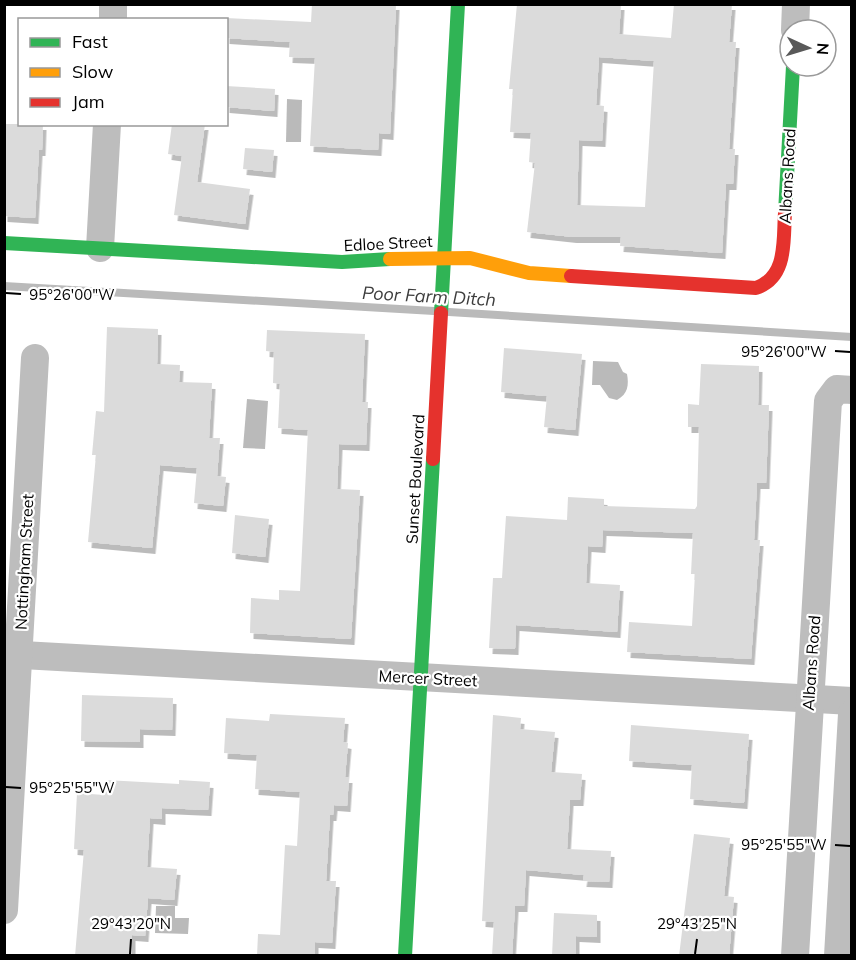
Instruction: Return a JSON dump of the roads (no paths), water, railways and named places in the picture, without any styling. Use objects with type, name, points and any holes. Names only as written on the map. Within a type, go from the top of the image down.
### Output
[{"type":"street","name":"Sunset Boulevard","points":[[405,956],[458,4]]},
{"type":"street","name":"Albans Road","points":[[770,283],[782,262],[792,78]]},
{"type":"street","points":[[100,248],[107,126]]},
{"type":"street","name":"Edloe Street","points":[[4,243],[342,262],[444,257],[470,258],[529,273],[750,289],[770,283]]},
{"type":"street","name":"Nottingham Street","points":[[4,910],[12,655],[35,358]]},
{"type":"street","name":"Albans Road","points":[[795,956],[828,401],[837,389],[852,390]]},
{"type":"street","name":"Mercer Street","points":[[12,655],[852,701]]},
{"type":"street","points":[[838,956],[852,714]]},
{"type":"waterway","name":"Poor Farm Ditch","points":[[4,286],[434,311]]},
{"type":"waterway","name":"Poor Farm Ditch","points":[[449,312],[852,337]]}]
